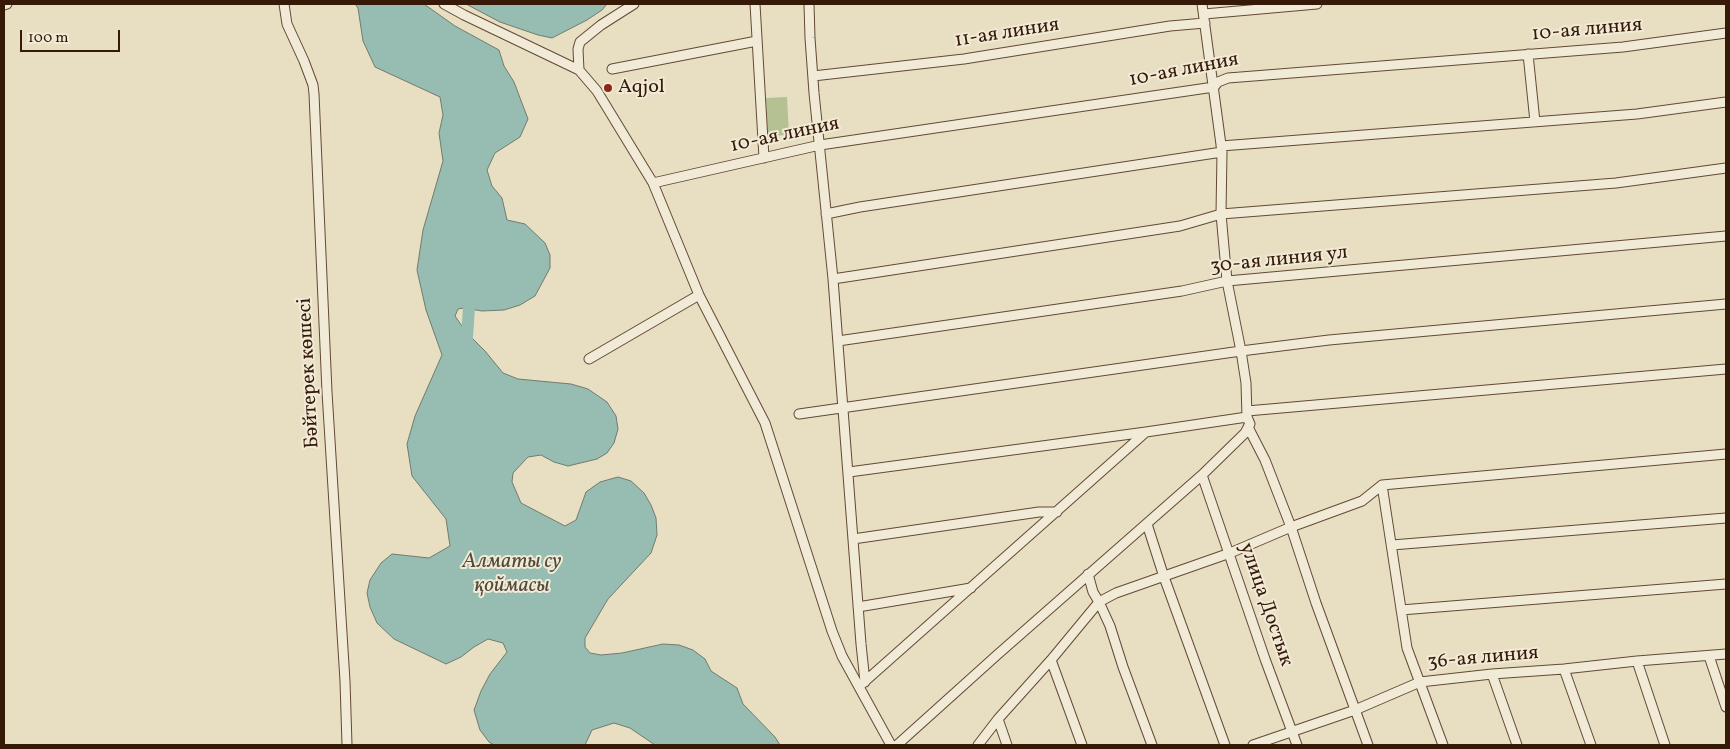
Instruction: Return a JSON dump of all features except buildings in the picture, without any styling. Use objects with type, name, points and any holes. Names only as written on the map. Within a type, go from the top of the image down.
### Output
[{"type":"street","name":"Бәйтерек көшесі","points":[[284,4],[287,24],[304,61],[313,85],[314,94],[327,392],[345,681],[347,745]]},
{"type":"street","points":[[444,4],[578,70],[597,91],[653,183],[699,295],[765,423],[832,631],[891,745]]},
{"type":"street","points":[[578,70],[578,48],[580,42],[601,25],[634,4]]},
{"type":"street","points":[[755,4],[764,158]]},
{"type":"street","points":[[809,4],[813,76],[833,278],[842,408],[849,472],[861,684]]},
{"type":"street","points":[[897,745],[1202,475],[1245,433],[1250,424],[1247,414],[1246,384],[1227,281],[1221,214],[1221,149],[1202,4]]},
{"type":"street","name":"11-ая линия","points":[[813,76],[964,59],[1205,19],[1317,4]]},
{"type":"street","name":"10-ая линия","points":[[653,183],[820,145],[1214,87],[1218,82],[1228,78],[1623,47],[1726,33]]},
{"type":"street","points":[[612,69],[757,42]]},
{"type":"street","points":[[1528,54],[1535,122]]},
{"type":"street","points":[[826,214],[1221,149],[1637,114],[1726,102]]},
{"type":"street","points":[[833,278],[1170,227],[1221,214],[1616,183],[1726,168]]},
{"type":"street","name":"30-ая линия ул","points":[[838,341],[1172,292],[1227,281],[1726,236]]},
{"type":"street","points":[[590,359],[699,295]]},
{"type":"street","points":[[799,414],[1329,340],[1726,304]]},
{"type":"street","points":[[849,472],[1146,432],[1247,414],[1726,369]]},
{"type":"street","points":[[1248,427],[1265,460],[1291,528],[1316,603],[1368,745]]},
{"type":"street","points":[[861,684],[1146,432]]},
{"type":"street","points":[[978,745],[998,719],[1051,660],[1099,602],[1116,593],[1230,553],[1362,501],[1382,485],[1726,454]]},
{"type":"street","name":"улица Достык","points":[[1202,475],[1297,745]]},
{"type":"street","points":[[1382,485],[1407,648],[1443,745]]},
{"type":"street","points":[[853,539],[1039,512],[1057,512]]},
{"type":"street","points":[[1392,546],[1726,518]]},
{"type":"street","points":[[1147,524],[1164,577],[1225,745]]},
{"type":"street","points":[[1088,574],[1093,592],[1110,626],[1152,745]]},
{"type":"street","points":[[1401,610],[1726,584]]},
{"type":"street","points":[[858,607],[971,588]]},
{"type":"street","name":"36-ая линия","points":[[1253,745],[1355,710],[1420,682],[1726,654]]},
{"type":"street","points":[[1708,656],[1726,707]]},
{"type":"street","points":[[1051,660],[1082,745]]},
{"type":"street","points":[[1637,661],[1665,745]]},
{"type":"street","points":[[1564,670],[1591,745]]},
{"type":"street","points":[[1492,674],[1516,745]]},
{"type":"street","points":[[998,719],[1007,745]]},
{"type":"green space","points":[[787,97],[789,135],[768,136],[766,98]]},
{"type":"water","name":"Алматы су қоймасы","points":[[355,4],[424,4],[455,26],[499,50],[504,66],[514,82],[528,119],[520,137],[495,153],[487,170],[492,186],[502,198],[507,220],[525,224],[545,243],[550,255],[550,268],[535,296],[520,305],[504,310],[458,309],[455,316],[466,332],[503,373],[518,379],[571,384],[588,389],[607,402],[616,416],[618,429],[614,443],[607,453],[597,459],[568,466],[554,462],[541,455],[528,457],[513,473],[512,482],[521,503],[565,526],[576,520],[586,492],[600,482],[618,477],[631,481],[644,493],[651,505],[656,518],[657,535],[651,553],[608,599],[585,638],[585,647],[590,653],[601,655],[622,653],[663,644],[679,645],[693,650],[705,659],[711,671],[737,688],[743,704],[775,737],[780,745],[655,745],[630,728],[614,723],[592,730],[585,745],[494,745],[489,742],[480,730],[474,710],[490,674],[507,652],[503,643],[488,639],[461,657],[446,664],[394,639],[377,623],[370,607],[367,593],[370,580],[381,563],[392,554],[429,558],[450,546],[446,519],[412,476],[407,444],[415,416],[442,355],[426,310],[417,270],[423,230],[443,161],[439,133],[443,115],[440,97],[375,67],[363,41],[358,8]]},
{"type":"water","points":[[466,4],[607,4],[602,10],[587,20],[552,38],[500,22]]},
{"type":"waterway","points":[[466,351],[470,293]]},
{"type":"place","name":"Aqjol","points":[[608,88]]}]
